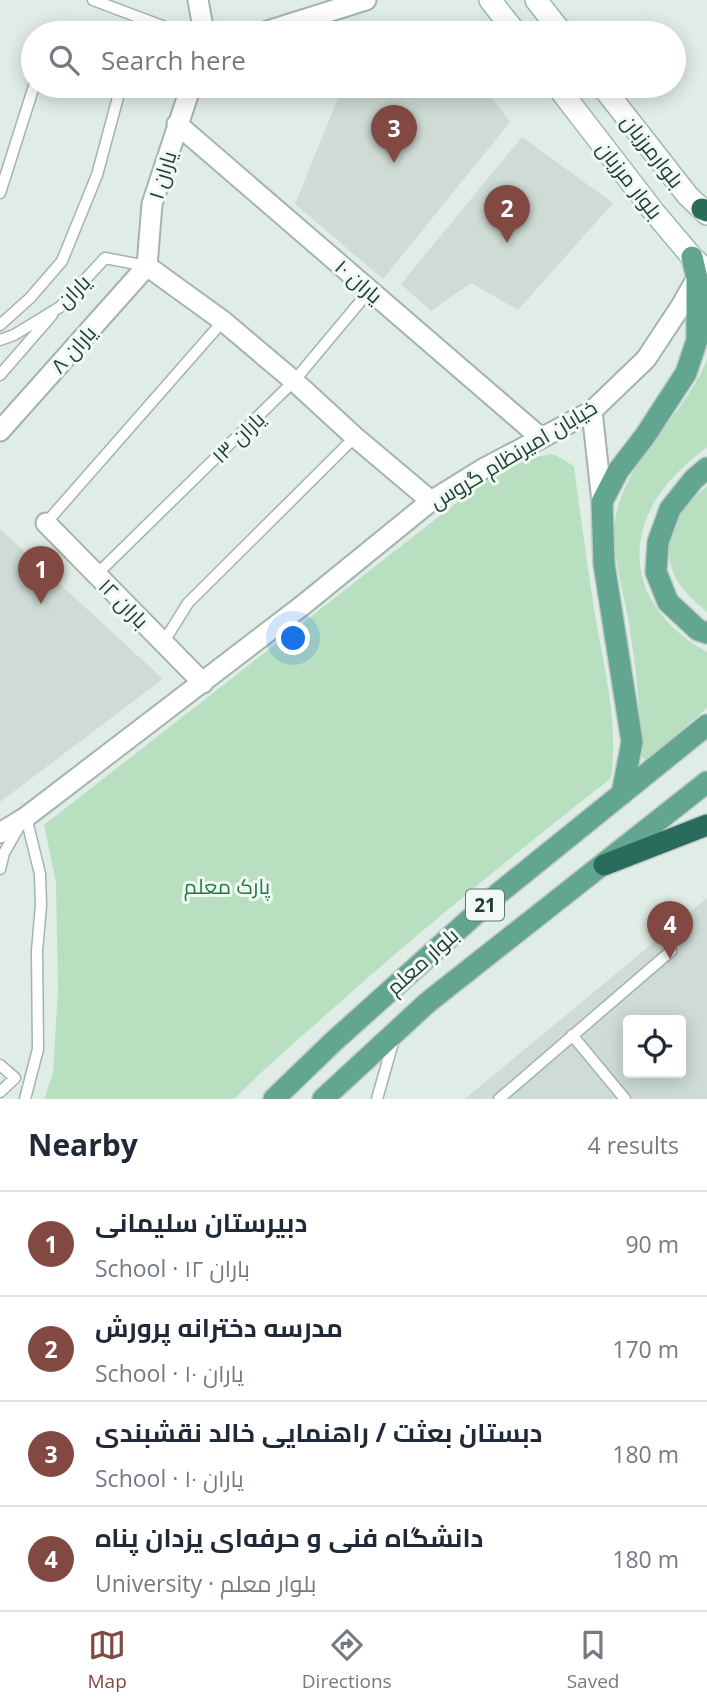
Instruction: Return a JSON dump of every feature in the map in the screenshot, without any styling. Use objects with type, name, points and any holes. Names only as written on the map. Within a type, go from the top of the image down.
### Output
[{"type":"highway","name":"21","points":[[604,865],[707,825]]},
{"type":"main road","points":[[490,0],[507,21]]},
{"type":"main road","points":[[536,0],[553,21]]},
{"type":"main road","name":"بلوار مرزبان","points":[[566,98],[698,269]]},
{"type":"main road","name":"بلوارمرزبان","points":[[611,98],[688,196],[705,211]]},
{"type":"main road","points":[[622,794],[632,742],[604,564],[601,502],[618,471],[645,436],[686,373],[697,340],[698,269]]},
{"type":"main road","points":[[707,468],[670,509],[658,541],[656,572],[668,602],[698,630],[707,633]]},
{"type":"main road","name":"بلوار معلم","points":[[274,1099],[353,1023],[489,901],[707,724]]},
{"type":"main road","name":"بلوار معلم","points":[[323,1099],[427,1003],[707,782]]},
{"type":"street","points":[[198,0],[202,21]]},
{"type":"street","points":[[299,21],[366,0]]},
{"type":"street","name":"یاران ۱","points":[[146,266],[152,204],[187,98]]},
{"type":"street","name":"یاران ۱۰","points":[[177,124],[541,438]]},
{"type":"street","points":[[146,266],[223,321],[431,501]]},
{"type":"street","name":"یاران ۸","points":[[0,431],[146,266]]},
{"type":"street","name":"خیابان امیرنظام گروس","points":[[0,833],[26,817],[203,683],[431,501],[481,470],[592,411],[646,359],[681,306],[698,269]]},
{"type":"street","points":[[592,411],[601,502]]},
{"type":"street","name":"باران ۱۲","points":[[46,523],[203,683]]},
{"type":"lane","points":[[93,0],[150,21]]},
{"type":"lane","points":[[138,21],[139,17]]},
{"type":"lane","points":[[0,193],[30,98]]},
{"type":"lane","points":[[0,325],[30,298],[62,261],[97,175],[118,98]]},
{"type":"lane","name":"یاران","points":[[0,340],[14,335],[60,307],[105,258],[146,266]]},
{"type":"lane","name":"یاران ۱۳","points":[[96,575],[294,381],[370,290]]},
{"type":"lane","points":[[0,375],[60,307]]},
{"type":"lane","points":[[46,523],[223,321]]},
{"type":"lane","points":[[163,643],[188,603],[355,437]]},
{"type":"lane","points":[[0,869],[4,852],[26,817]]},
{"type":"lane","points":[[25,1099],[38,1049],[37,951],[41,905],[40,874],[26,817]]},
{"type":"lane","points":[[499,1099],[671,951]]},
{"type":"lane","points":[[377,1099],[396,1031]]},
{"type":"lane","points":[[572,1035],[625,1099]]},
{"type":"lane","points":[[0,1065],[15,1078],[0,1092]]},
{"type":"shaded area","points":[[338,98],[492,98],[510,122],[383,279],[295,204]]},
{"type":"shaded area","points":[[522,137],[613,203],[518,310],[471,283],[431,311],[401,284]]},
{"type":"shaded area","points":[[0,529],[163,679],[0,802]]},
{"type":"shaded area","points":[[707,898],[707,1099],[465,1099]]},
{"type":"green space","points":[[707,359],[707,447],[678,472],[658,496],[646,521],[640,546],[641,570],[648,593],[662,615],[681,635],[707,652],[707,708],[648,759],[644,759],[641,756],[634,657],[615,549],[615,518],[631,477],[692,388]]},
{"type":"green space","name":"پارک معلم","points":[[553,454],[574,466],[612,714],[611,778],[397,952],[234,1099],[44,1099],[53,1074],[58,989],[56,882],[44,825],[487,479],[522,459]]},
{"type":"green space","points":[[707,486],[707,612],[677,580],[669,553],[671,534],[678,516]]},
{"type":"place","name":"دبستان بعثت / راهنمایی خالد نقشبندی","points":[[394,163]]},
{"type":"place","name":"مدرسه دخترانه پرورش","points":[[507,243]]},
{"type":"place","name":"دبیرستان سلیمانی","points":[[41,604]]},
{"type":"place","name":"دانشگاه فنی و حرفه‌ای یزدان پناه","points":[[670,959]]}]
